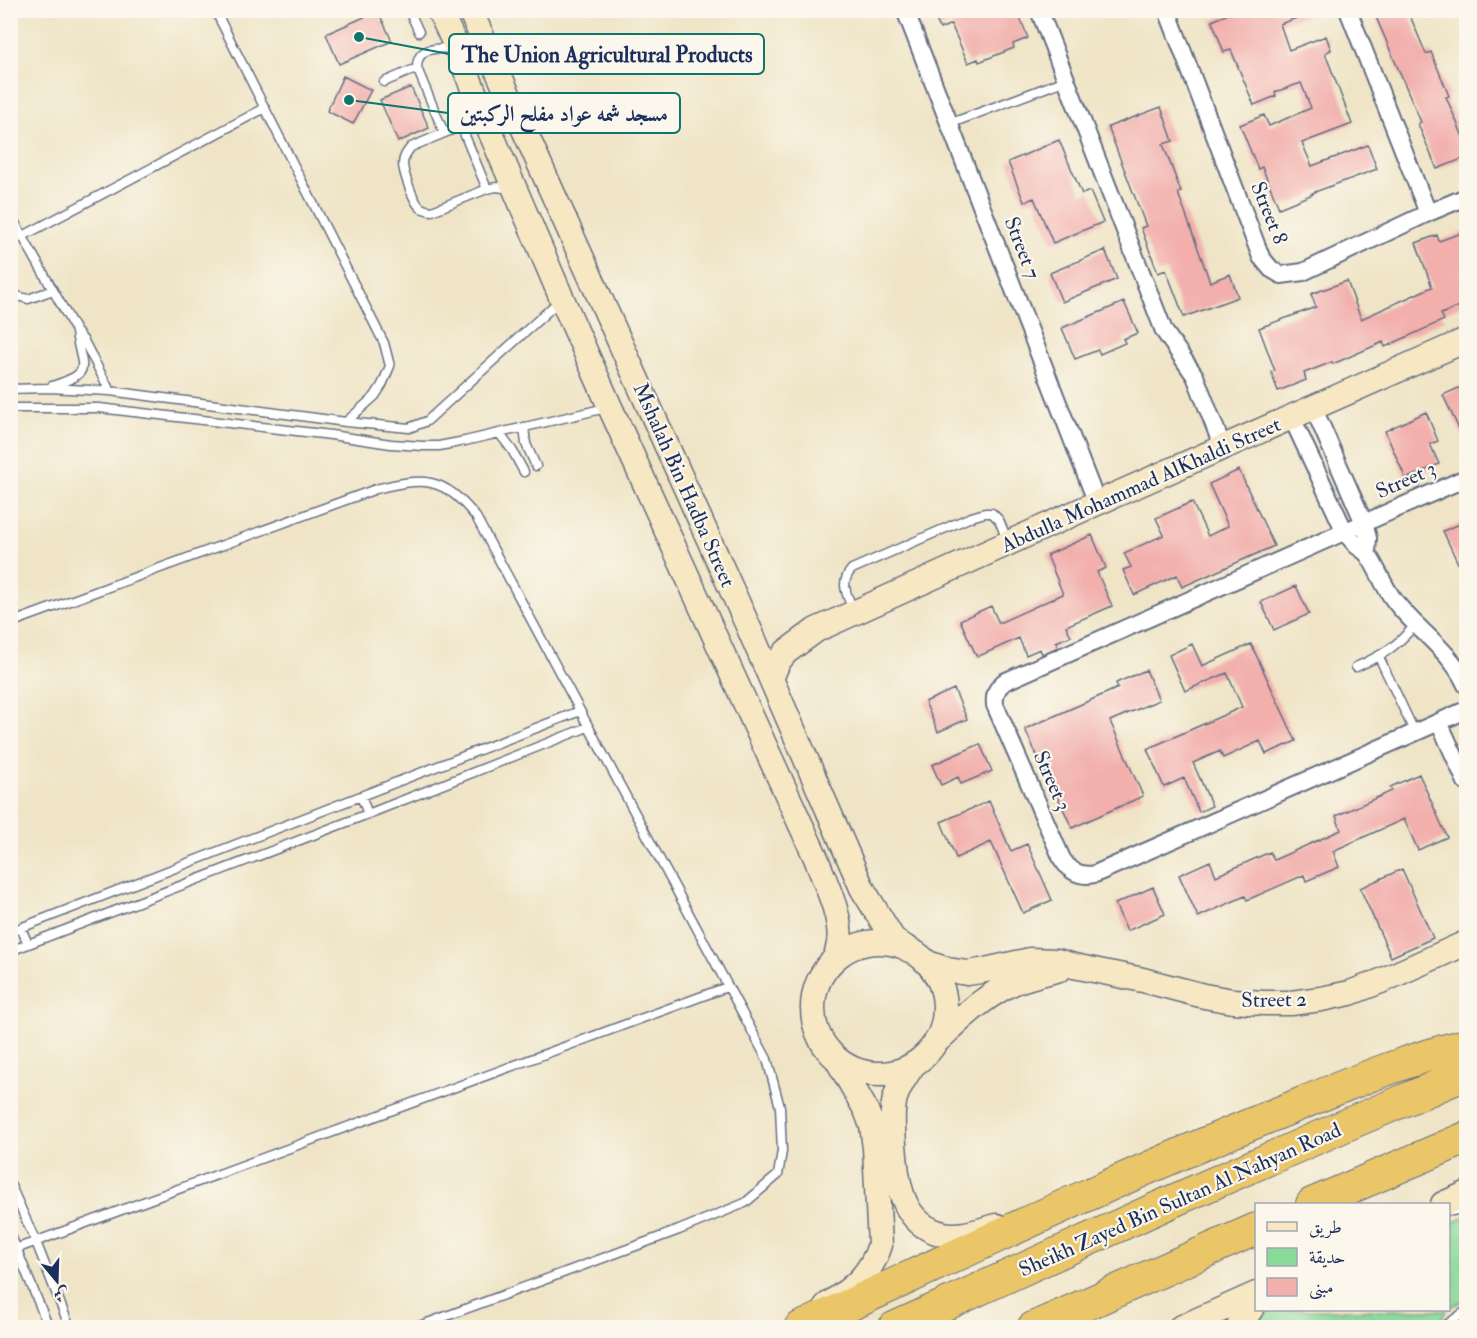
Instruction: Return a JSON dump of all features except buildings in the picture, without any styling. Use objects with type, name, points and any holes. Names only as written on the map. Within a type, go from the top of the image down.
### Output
[{"type":"highway","points":[[800,1328],[1230,1133],[1388,1069],[1443,1050],[1467,1045]]},
{"type":"highway","name":"Sheikh Zayed Bin Sultan Al Nahyan Road","points":[[894,1328],[1186,1195],[1467,1074]]},
{"type":"highway","points":[[1314,1203],[1467,1138]]},
{"type":"highway","points":[[1033,1328],[1255,1230]]},
{"type":"street","name":"Mshalah Bin Hadba Street","points":[[439,10],[457,48],[561,299],[816,858],[835,909],[839,934],[839,945],[835,958]]},
{"type":"street","name":"Mshalah Bin Hadba Street","points":[[470,10],[748,626],[862,888],[893,939],[919,957]]},
{"type":"street","name":"Street 7","points":[[904,10],[1097,503]]},
{"type":"street","points":[[1039,10],[1164,331],[1195,375],[1223,448]]},
{"type":"street","name":"Street 8","points":[[1167,10],[1261,257],[1271,269],[1281,275],[1303,272],[1467,196]]},
{"type":"street","points":[[1348,10],[1428,213]]},
{"type":"street","points":[[484,117],[493,120],[501,118],[508,113],[512,102]]},
{"type":"street","points":[[503,162],[506,152],[512,146],[527,148],[534,153]]},
{"type":"street","name":"Abdulla Mohammad AlKhaldi Street","points":[[748,626],[764,635],[778,637],[816,630],[1467,340]]},
{"type":"street","name":"Street 3","points":[[1303,413],[1364,523],[1368,538],[1367,553]]},
{"type":"street","name":"Street 3","points":[[1303,413],[1345,532],[1367,553],[1394,600],[1449,656],[1467,685]]},
{"type":"street","name":"Street 3","points":[[1467,478],[1004,682],[996,692],[995,705],[1062,859],[1071,870],[1083,875],[1095,874],[1467,710]]},
{"type":"street","name":"Abdulla Mohammad AlKhaldi Street","points":[[771,680],[778,662],[786,652],[816,630]]},
{"type":"street","points":[[1439,722],[1467,782]]},
{"type":"street","points":[[792,1328],[843,1295],[859,1281],[875,1259],[880,1245],[872,1126],[866,1110],[838,1061],[825,1047],[816,1029],[812,1010],[814,991],[823,973],[835,958],[852,948],[871,942],[891,943],[919,957],[937,977],[943,993],[945,1010],[942,1027],[935,1042],[913,1065],[903,1080],[895,1098],[893,1123],[896,1169],[905,1204],[915,1218],[928,1228],[943,1234],[960,1235],[1074,1202]]},
{"type":"street","name":"Street 2","points":[[919,957],[948,970],[967,973],[1030,960],[1057,961],[1204,996],[1233,1001],[1292,1003],[1350,993],[1467,943]]},
{"type":"street","name":"Street 2","points":[[935,1042],[976,1005],[1013,983],[1074,966]]},
{"type":"street","points":[[838,1061],[852,1069],[883,1074],[913,1065]]},
{"type":"street","points":[[1445,1203],[1467,1194]]},
{"type":"street","points":[[1180,1328],[1255,1295]]},
{"type":"street","points":[[1238,1328],[1255,1305]]},
{"type":"lane","points":[[215,10],[384,343],[390,366],[382,385],[375,396],[346,422]]},
{"type":"lane","points":[[410,10],[419,32]]},
{"type":"lane","points":[[444,133],[417,68],[417,61],[423,52],[457,48]]},
{"type":"lane","points":[[384,82],[417,68]]},
{"type":"lane","points":[[949,124],[1066,80]]},
{"type":"lane","points":[[23,236],[265,108]]},
{"type":"lane","points":[[484,117],[411,147],[405,155],[403,166],[419,207],[432,211],[496,187],[515,190]]},
{"type":"lane","points":[[461,126],[487,189]]},
{"type":"lane","points":[[10,214],[76,331],[84,341],[110,392]]},
{"type":"lane","points":[[10,294],[28,299],[53,290]]},
{"type":"lane","points":[[10,389],[48,388],[110,392],[409,428],[427,421],[561,299]]},
{"type":"lane","points":[[48,388],[78,376],[83,368],[76,331]]},
{"type":"lane","points":[[10,408],[99,408],[391,444],[439,446],[610,407]]},
{"type":"lane","points":[[524,427],[526,444],[536,466]]},
{"type":"lane","points":[[499,433],[524,472]]},
{"type":"lane","points":[[10,622],[376,489],[402,483],[425,481],[447,489],[463,500],[476,517],[767,1059],[780,1107],[782,1151],[778,1175],[745,1203],[679,1230],[414,1328]]},
{"type":"lane","points":[[854,612],[844,583],[852,569],[985,513],[992,513],[999,520],[1008,543]]},
{"type":"lane","points":[[1356,667],[1393,648],[1416,624]]},
{"type":"lane","points":[[1379,657],[1415,733]]},
{"type":"lane","points":[[10,932],[580,711]]},
{"type":"lane","points":[[10,951],[588,727]]},
{"type":"lane","points":[[361,796],[368,814]]},
{"type":"lane","points":[[21,928],[28,945]]},
{"type":"lane","points":[[14,1250],[727,987]]},
{"type":"lane","points":[[10,1184],[70,1328]]},
{"type":"lane","points":[[1450,1212],[1467,1208]]},
{"type":"lane","points":[[10,1233],[14,1250],[49,1328]]},
{"type":"lane","points":[[1442,1328],[1467,1311]]},
{"type":"green space","points":[[1466,1216],[1466,1299],[1450,1307],[1450,1224]]},
{"type":"green space","points":[[1271,1311],[1446,1311],[1438,1327],[1251,1328],[1253,1323]]},
{"type":"place","name":"The Union Agricultural Products","points":[[359,37]]},
{"type":"place","name":"مسجد شمه عواد مفلح الركبتين","points":[[349,100]]}]
